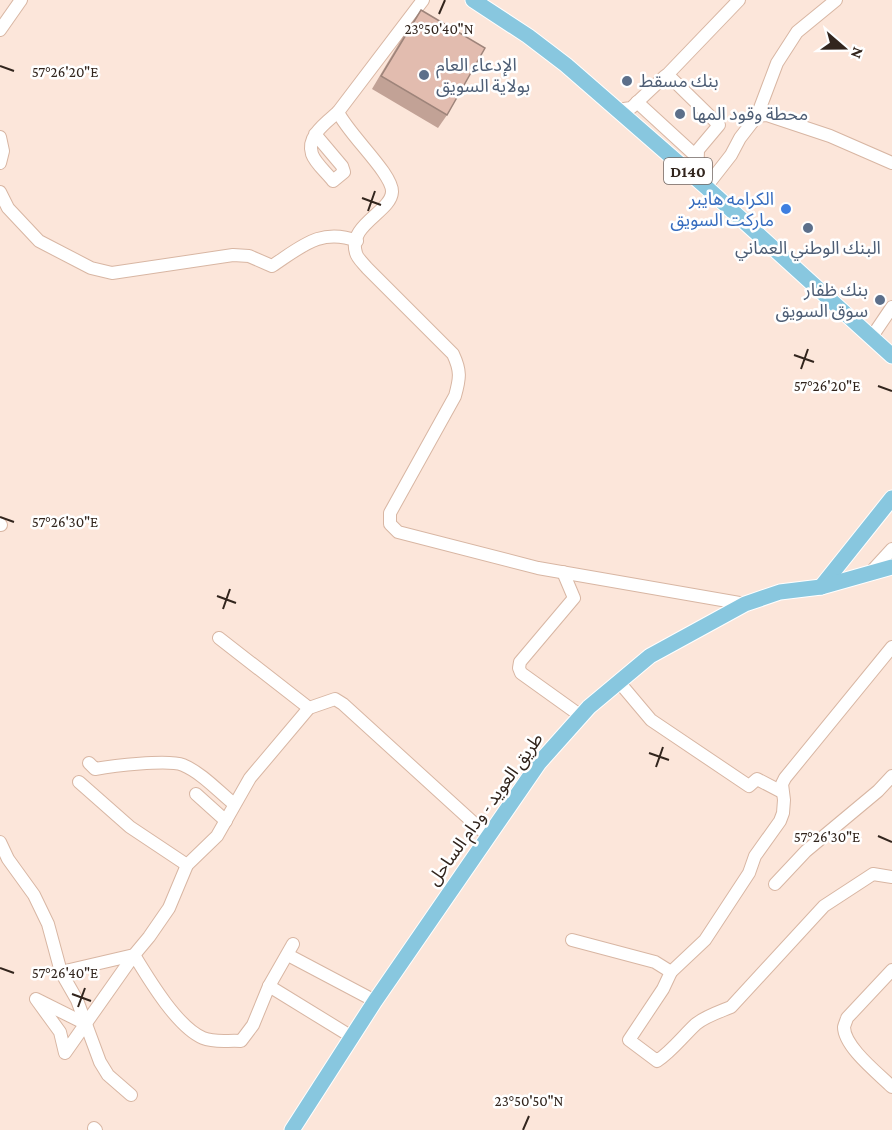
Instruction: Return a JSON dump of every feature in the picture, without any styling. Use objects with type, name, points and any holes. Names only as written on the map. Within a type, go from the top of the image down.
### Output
[{"type":"main road","name":"D140","points":[[473,0],[528,36],[628,110],[684,168],[892,356]]},
{"type":"main road","points":[[821,587],[892,498]]},
{"type":"main road","name":"طريق العويد - ودام الساحل","points":[[291,1130],[375,1001],[539,763],[581,716],[650,656],[745,604],[780,592],[821,587],[892,567]]},
{"type":"street","points":[[0,30],[21,0]]},
{"type":"street","points":[[315,134],[338,112],[423,0]]},
{"type":"street","points":[[702,183],[697,157],[628,110],[667,75],[739,0]]},
{"type":"street","points":[[702,183],[731,155],[740,138],[757,116],[777,63],[797,32],[836,0]]},
{"type":"street","points":[[667,75],[719,125],[700,146],[692,164],[684,168]]},
{"type":"street","points":[[338,112],[347,128],[388,178],[392,190],[391,200],[367,222],[357,241],[356,254],[367,268],[453,354],[459,368],[459,382],[455,396],[390,513],[390,524],[398,532],[538,568],[745,604]]},
{"type":"street","points":[[757,116],[767,116],[830,136],[892,163]]},
{"type":"street","points":[[0,137],[3,151],[0,163]]},
{"type":"street","points":[[0,192],[8,208],[39,241],[91,268],[112,273],[233,255],[249,256],[272,266],[309,241],[338,235],[357,241]]},
{"type":"street","points":[[871,339],[892,307]]},
{"type":"street","points":[[870,574],[892,549]]},
{"type":"street","points":[[563,572],[574,598],[520,662],[519,668],[521,674],[581,716]]},
{"type":"street","points":[[219,638],[309,708]]},
{"type":"street","points":[[892,647],[785,778],[782,784],[783,813],[755,856],[749,873],[705,939],[671,972],[663,989],[629,1040],[657,1061],[698,1022],[731,1007],[824,906],[873,874],[892,877]]},
{"type":"street","points":[[619,682],[651,720],[669,733],[749,786],[756,779],[782,792]]},
{"type":"street","points":[[86,1024],[36,999],[60,1032],[65,1053],[86,1024],[134,955],[169,908],[188,865],[208,846],[226,821],[250,778],[309,708],[335,699],[343,704],[488,836]]},
{"type":"street","points":[[90,763],[94,769],[126,764],[181,764],[234,804]]},
{"type":"street","points":[[775,884],[806,851],[878,791],[892,776]]},
{"type":"street","points":[[80,782],[130,827],[188,865]]},
{"type":"street","points":[[196,794],[226,821]]},
{"type":"street","points":[[0,842],[8,859],[34,895],[48,924],[61,972],[77,1000],[100,1062],[108,1075],[131,1095]]},
{"type":"street","points":[[572,940],[655,962],[671,972]]},
{"type":"street","points":[[134,955],[157,993],[192,1030],[202,1038],[215,1041],[241,1041],[253,1025],[269,986],[291,949],[375,1001]]},
{"type":"street","points":[[61,972],[134,955]]},
{"type":"street","points":[[892,970],[847,1018],[844,1027],[856,1052],[892,1087]]},
{"type":"street","points":[[269,986],[352,1037]]},
{"type":"building","name":"الإدعاء العام بولاية السويق","points":[[421,10],[485,48],[447,115],[381,76]]},
{"type":"place","name":"الإدعاء العام بولاية السويق","points":[[424,75]]},
{"type":"place","name":"بنك مسقط","points":[[627,81]]},
{"type":"place","name":"محطة وقود المها","points":[[680,114]]},
{"type":"place","name":"الكرامه هايبر ماركت السويق","points":[[786,209]]},
{"type":"place","name":"البنك الوطني العماني","points":[[808,228]]},
{"type":"place","name":"بنك ظفار سوق السويق","points":[[880,300]]}]
